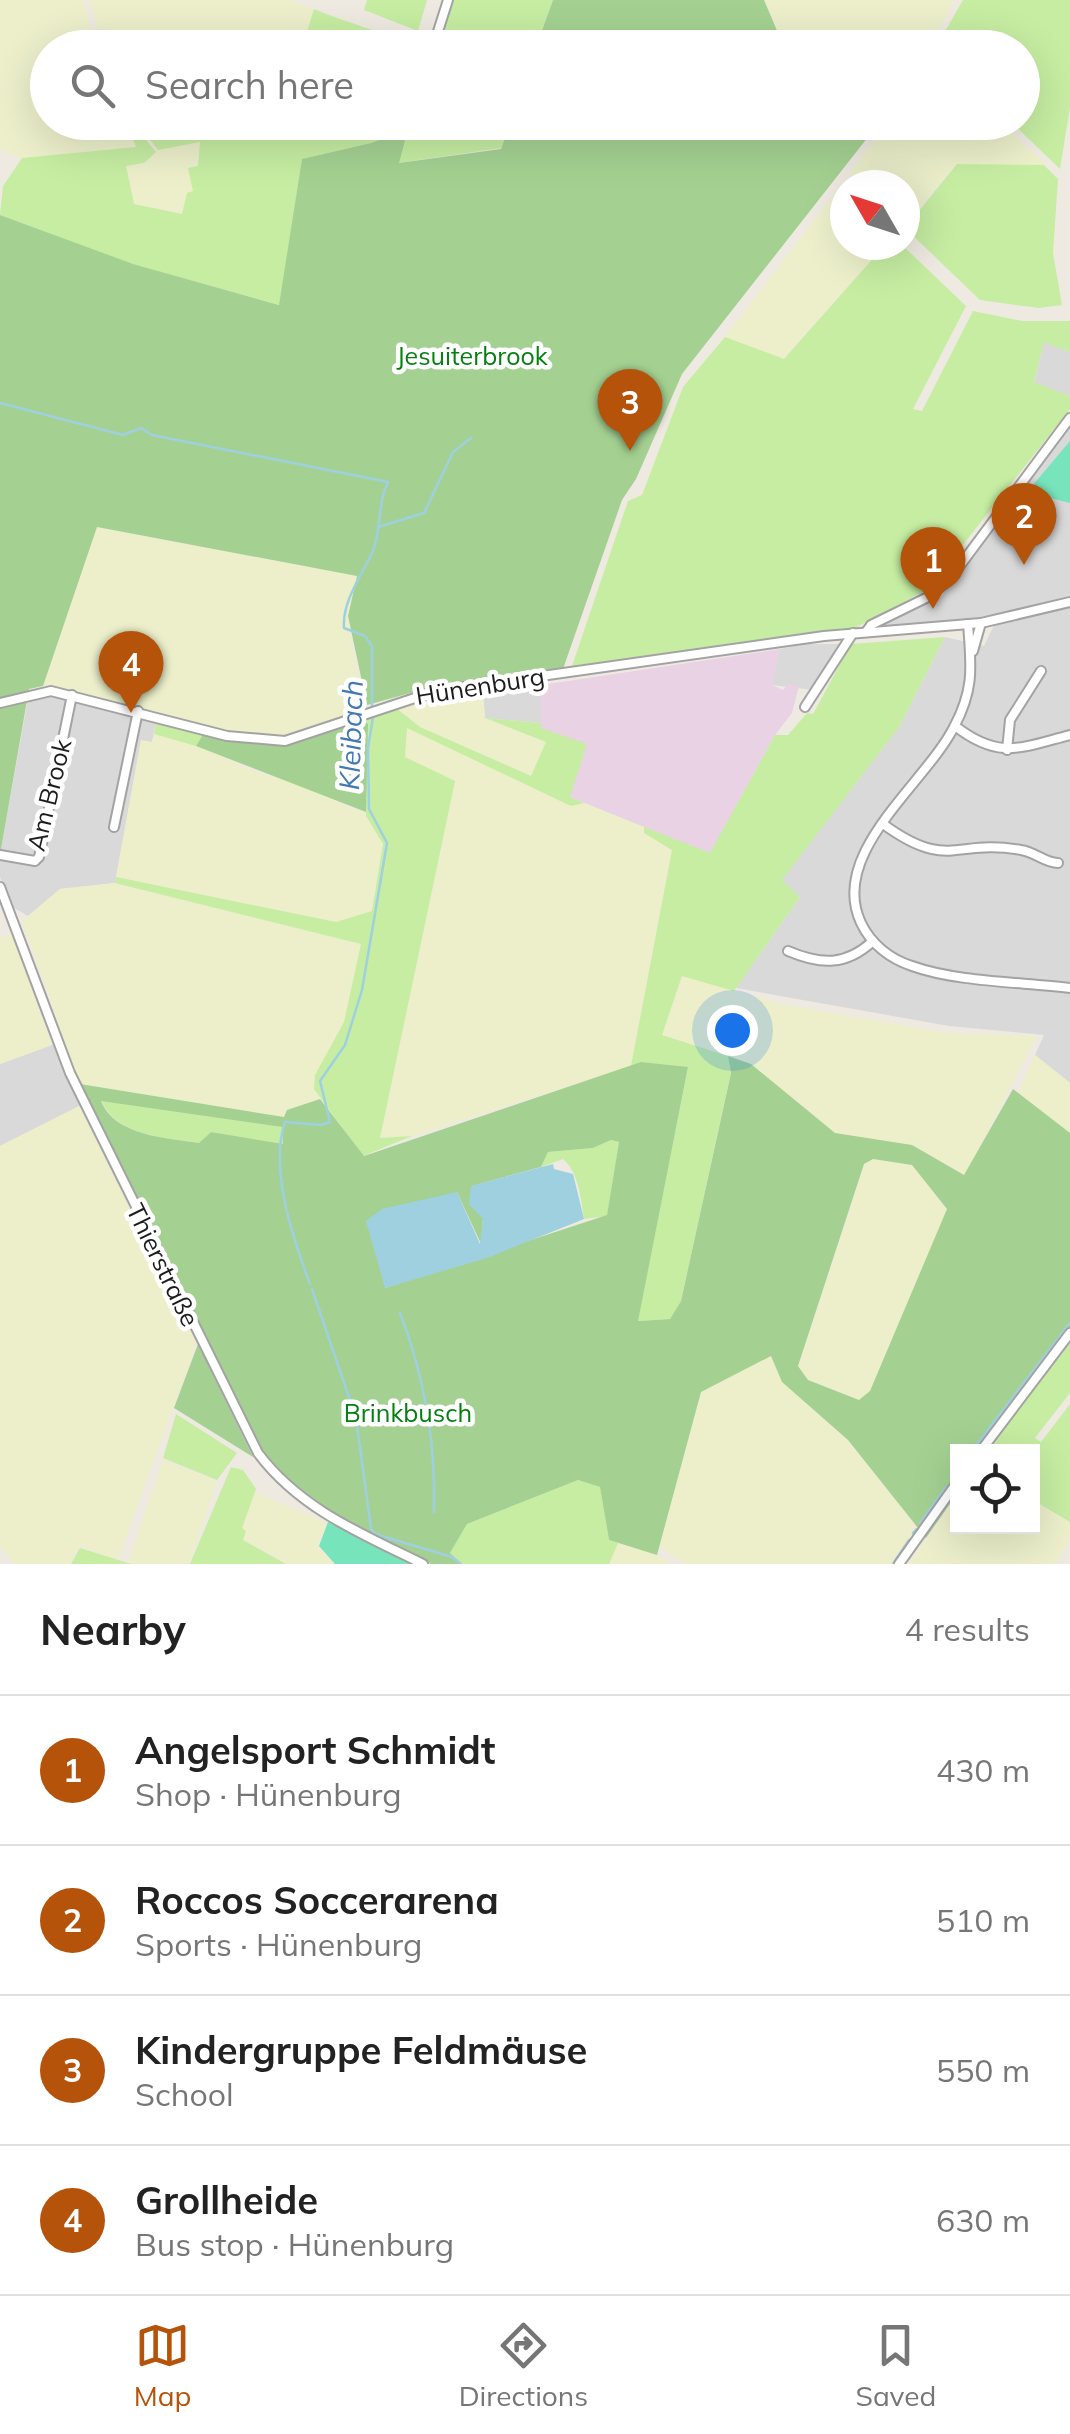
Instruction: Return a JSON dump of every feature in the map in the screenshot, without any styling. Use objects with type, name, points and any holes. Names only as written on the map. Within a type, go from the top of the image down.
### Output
[{"type":"street","points":[[438,30],[448,0]]},
{"type":"street","name":"Hünenburg","points":[[866,632],[870,625],[928,597],[950,579],[1070,418]]},
{"type":"street","name":"Hünenburg","points":[[0,703],[42,690],[264,742],[306,737],[375,709],[436,691],[853,633],[981,623],[1070,602]]},
{"type":"street","points":[[981,623],[968,691],[955,726],[862,855],[854,889],[857,912],[873,942],[916,968],[1070,988]]},
{"type":"street","points":[[968,624],[974,651]]},
{"type":"street","points":[[805,707],[853,633]]},
{"type":"street","points":[[1006,750],[1010,720],[1041,672]]},
{"type":"street","name":"Am Brook","points":[[0,854],[35,861],[39,857],[72,695]]},
{"type":"street","points":[[114,828],[138,712]]},
{"type":"street","points":[[955,726],[983,746],[1006,750],[1070,734]]},
{"type":"street","points":[[883,824],[932,852],[1023,850],[1058,863]]},
{"type":"street","name":"Thierstraße","points":[[0,886],[70,1073],[258,1453],[282,1483],[308,1504],[423,1564]]},
{"type":"street","points":[[788,951],[834,962],[854,956],[873,942]]},
{"type":"street","points":[[986,1444],[1070,1333]]},
{"type":"street","points":[[900,1564],[950,1492]]},
{"type":"shaded area","points":[[1044,341],[1070,352],[1070,396],[1034,383]]},
{"type":"shaded area","points":[[1070,427],[1070,1083],[1035,1055],[1044,1035],[949,1026],[736,988],[800,897],[781,881],[899,727],[945,637],[984,646],[998,617],[878,626],[941,597]]},
{"type":"shaded area","points":[[842,644],[814,690],[771,685],[780,649]]},
{"type":"shaded area","points":[[780,649],[772,685],[783,690],[788,684],[799,686],[792,713],[775,735],[710,854],[570,797],[541,728],[541,685]]},
{"type":"shaded area","points":[[541,685],[541,723],[485,718],[483,693]]},
{"type":"shaded area","points":[[42,690],[157,716],[152,742],[141,741],[115,883],[60,889],[28,916],[11,906],[0,877],[0,855],[29,693]]},
{"type":"shaded area","points":[[57,1043],[84,1104],[0,1146],[0,1064]]},
{"type":"green space","points":[[0,0],[83,0],[92,30],[30,30],[30,140],[134,140],[137,147],[22,158],[0,150]]},
{"type":"green space","points":[[89,0],[289,0],[314,9],[307,30],[98,30]]},
{"type":"green space","points":[[367,0],[427,0],[418,30],[364,10]]},
{"type":"green space","points":[[451,0],[553,0],[542,30],[441,30]]},
{"type":"green space","points":[[553,0],[764,0],[777,30],[542,30]]},
{"type":"green space","points":[[764,0],[954,0],[939,30],[777,30]]},
{"type":"green space","points":[[963,0],[1070,0],[1070,107],[1060,169],[1030,140],[1040,140],[1040,30],[946,30]]},
{"type":"green space","points":[[314,9],[372,30],[308,30]]},
{"type":"green space","points":[[133,140],[146,140],[156,152],[144,163],[126,166],[134,204],[182,214],[187,193],[193,191],[188,168],[198,166],[200,142],[158,150],[150,140],[379,140],[302,159],[280,305],[128,263],[0,215],[3,186],[22,158],[136,147]]},
{"type":"green space","name":"Jesuiterbrook","points":[[379,140],[405,140],[399,163],[501,149],[504,140],[866,140],[842,170],[830,170],[830,185],[682,374],[636,479],[622,500],[563,669],[432,687],[367,705],[348,616],[357,576],[97,527],[43,686],[29,689],[0,855],[0,215],[133,264],[279,305],[302,159]]},
{"type":"green space","points":[[405,140],[504,140],[501,148],[398,163]]},
{"type":"green space","points":[[875,140],[1020,140],[1048,166],[957,164],[920,206],[920,170],[852,170]]},
{"type":"green space","points":[[200,141],[193,191],[187,193],[183,214],[134,204],[126,166],[144,163],[158,150]]},
{"type":"green space","points":[[957,164],[1044,165],[1058,179],[1053,253],[1062,305],[1039,308],[980,300],[920,242],[920,210]]},
{"type":"green space","points":[[830,199],[830,260],[872,260],[783,359],[725,337]]},
{"type":"green space","points":[[872,260],[918,260],[966,306],[913,409],[922,411],[973,311],[1022,321],[1070,321],[1070,352],[1044,342],[1034,382],[1070,396],[1070,409],[928,589],[853,629],[572,666],[628,501],[642,495],[683,387],[725,337],[784,359]]},
{"type":"green space","points":[[1070,441],[1070,503],[1027,492]]},
{"type":"green space","points":[[96,527],[357,576],[348,617],[364,710],[304,733],[266,738],[235,734],[43,686]]},
{"type":"green space","points":[[945,637],[899,727],[782,880],[800,897],[734,991],[682,976],[662,1035],[728,1056],[731,1072],[681,1301],[670,1319],[637,1321],[688,1068],[641,1062],[631,1066],[672,850],[644,833],[644,827],[710,853],[775,735],[788,735],[807,713],[813,714],[851,644]]},
{"type":"green space","points":[[483,693],[485,718],[546,742],[532,776],[420,727],[396,708]]},
{"type":"green space","points":[[396,708],[420,727],[531,776],[546,742],[485,718],[541,723],[541,728],[587,744],[570,797],[584,803],[571,806],[407,728],[405,757],[455,781],[380,1138],[412,1136],[363,1156],[314,1089],[315,1075],[344,1022],[361,944],[115,883],[116,877],[336,922],[372,911],[383,844],[366,816],[365,720]]},
{"type":"green space","points":[[362,719],[368,724],[366,812],[196,746],[204,733],[248,742],[284,742]]},
{"type":"green space","points":[[156,720],[204,733],[196,746],[154,734]]},
{"type":"green space","points":[[407,727],[571,806],[584,803],[644,827],[645,833],[672,849],[631,1066],[412,1136],[380,1139],[455,782],[404,756]]},
{"type":"green space","points":[[154,734],[185,741],[264,775],[306,785],[352,809],[366,812],[383,843],[372,911],[336,922],[116,877],[141,740],[152,742]]},
{"type":"green space","points":[[115,883],[361,944],[344,1022],[315,1075],[314,1089],[320,1099],[287,1110],[284,1117],[80,1084],[22,921],[60,889]]},
{"type":"green space","points":[[12,934],[52,1045],[0,1064],[0,937]]},
{"type":"green space","points":[[683,975],[780,1004],[947,1033],[1037,1036],[965,1175],[912,1145],[835,1133],[751,1064],[662,1035]]},
{"type":"green space","points":[[1035,1055],[1070,1083],[1070,1133],[1018,1093]]},
{"type":"green space","name":"Brinkbusch","points":[[728,1056],[751,1064],[835,1133],[912,1145],[964,1175],[1013,1089],[1070,1133],[1070,1342],[992,1444],[950,1444],[950,1504],[926,1538],[848,1440],[782,1382],[771,1356],[701,1392],[657,1555],[609,1540],[600,1487],[578,1480],[467,1524],[450,1553],[462,1564],[431,1564],[325,1512],[298,1493],[260,1452],[80,1084],[284,1117],[287,1110],[320,1099],[364,1156],[641,1062],[688,1067],[638,1321],[670,1319],[681,1301],[731,1073]],"holes":[[[101,1101],[282,1127],[283,1144],[211,1132],[199,1143],[130,1128],[108,1113]],[[611,1140],[619,1142],[607,1215],[385,1288],[457,1192],[481,1244],[483,1218],[472,1186],[541,1167],[548,1152],[593,1148]],[[873,1159],[912,1165],[947,1209],[870,1391],[859,1400],[808,1380],[798,1366],[864,1164]]]},
{"type":"green space","points":[[101,1100],[282,1127],[283,1145],[211,1132],[199,1143],[157,1137],[118,1121]]},
{"type":"green space","points":[[79,1106],[197,1343],[118,1560],[80,1546],[69,1564],[15,1564],[0,1547],[0,1146]]},
{"type":"green space","points":[[611,1140],[619,1142],[607,1216],[584,1219],[578,1186],[568,1164],[563,1159],[541,1167],[548,1152],[593,1148]]},
{"type":"green space","points":[[873,1159],[912,1165],[947,1209],[870,1391],[859,1400],[808,1380],[798,1367],[865,1164]]},
{"type":"green space","points":[[1070,1342],[1070,1393],[1035,1438],[1041,1442],[1070,1404],[1070,1522],[1040,1504],[1040,1444],[993,1444]]},
{"type":"green space","points":[[198,1344],[253,1457],[174,1408]]},
{"type":"green space","points":[[771,1355],[782,1382],[848,1440],[916,1527],[892,1564],[686,1564],[659,1547],[701,1392]]},
{"type":"green space","points":[[176,1414],[237,1453],[217,1480],[163,1458]]},
{"type":"green space","points":[[163,1460],[217,1481],[189,1564],[131,1564],[128,1563]]},
{"type":"green space","points":[[231,1467],[243,1470],[256,1489],[242,1528],[246,1531],[243,1540],[286,1564],[190,1564]]},
{"type":"green space","points":[[578,1480],[600,1487],[609,1540],[618,1543],[609,1564],[462,1564],[450,1553],[467,1524]]},
{"type":"green space","points":[[255,1492],[327,1523],[318,1546],[334,1564],[287,1564],[244,1540],[246,1531],[242,1529]]},
{"type":"green space","points":[[950,1504],[950,1534],[1040,1534],[1040,1504],[1070,1522],[1070,1539],[1055,1564],[909,1564]]},
{"type":"green space","points":[[328,1522],[416,1564],[335,1564],[319,1546]]},
{"type":"green space","points":[[618,1543],[657,1555],[671,1564],[609,1564]]},
{"type":"green space","points":[[80,1548],[131,1564],[71,1564]]},
{"type":"water","points":[[553,1164],[554,1169],[573,1174],[584,1219],[487,1258],[385,1288],[366,1221],[382,1209],[457,1192],[480,1244],[483,1219],[469,1204],[471,1186]]},
{"type":"waterway","points":[[626,393],[638,405]]},
{"type":"waterway","name":"Kleibach","points":[[0,403],[123,435],[141,428],[152,435],[388,482],[375,545],[344,618],[344,628],[365,636],[372,646],[372,709]]},
{"type":"waterway","points":[[378,527],[424,513],[453,452],[471,438]]},
{"type":"waterway","name":"Kleibach","points":[[310,1284],[285,1204],[281,1141],[285,1122],[330,1122],[320,1081],[345,1045],[362,990],[387,843],[369,809],[368,748],[373,717]]},
{"type":"waterway","name":"Kleibach","points":[[312,1289],[356,1418],[371,1529],[375,1534],[452,1557],[461,1564]]},
{"type":"waterway","points":[[400,1313],[427,1411],[434,1512]]},
{"type":"waterway","points":[[977,1444],[1070,1323]]},
{"type":"waterway","points":[[920,1523],[946,1487]]},
{"type":"waterway","points":[[913,1533],[917,1529]]},
{"type":"waterway","points":[[893,1564],[909,1540]]},
{"type":"place","name":"Kindergruppe Feldmäuse","points":[[630,451]]},
{"type":"place","name":"Roccos Soccerarena","points":[[1024,565]]},
{"type":"place","name":"Angelsport Schmidt","points":[[933,609]]},
{"type":"place","name":"Grollheide","points":[[131,713]]}]
